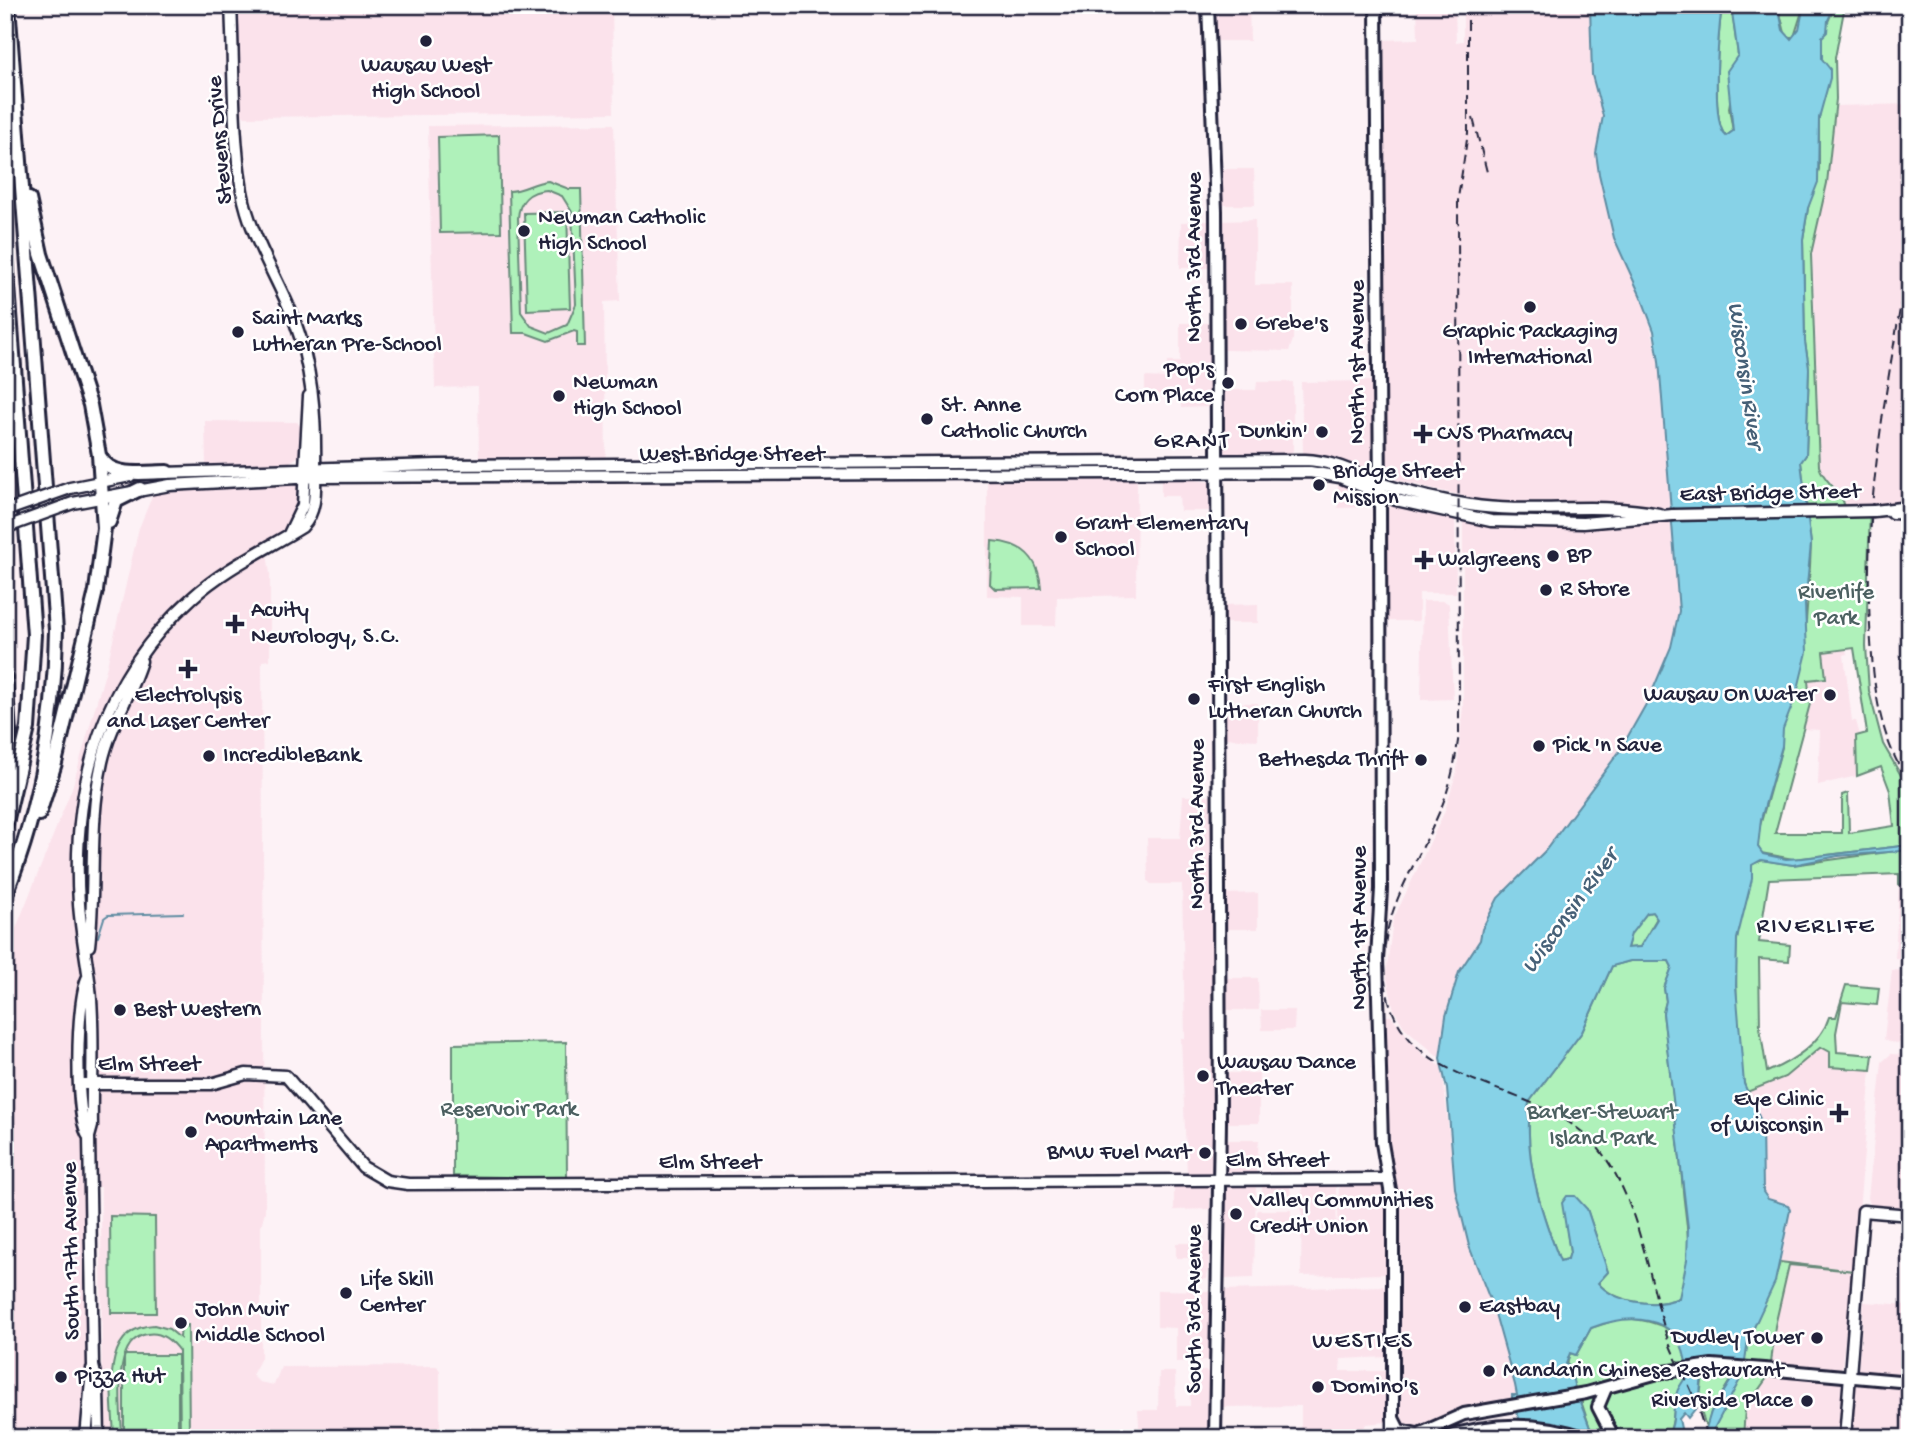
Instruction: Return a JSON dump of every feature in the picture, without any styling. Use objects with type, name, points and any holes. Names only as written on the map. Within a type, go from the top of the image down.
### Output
[{"type":"highway","points":[[5,897],[26,839],[48,734],[56,630],[8,5]]},
{"type":"highway","points":[[16,109],[36,234],[83,379],[99,455],[103,546],[92,607],[51,778],[37,820],[26,839]]},
{"type":"highway","points":[[5,246],[34,635],[28,728],[5,827]]},
{"type":"highway","points":[[99,455],[105,465],[114,471],[167,472]]},
{"type":"highway","points":[[92,607],[107,558],[111,509],[120,498],[140,489]]},
{"type":"highway","points":[[5,677],[9,732],[5,788]]},
{"type":"main road","name":"Stevens Drive","points":[[142,657],[175,614],[204,588],[302,527],[311,514],[315,477],[315,408],[294,321],[252,225],[242,191],[236,145],[231,5]]},
{"type":"main road","name":"North 3rd Avenue","points":[[1208,5],[1216,140],[1218,1181]]},
{"type":"main road","name":"North 1st Avenue","points":[[1376,5],[1381,889],[1377,970],[1382,1143],[1393,1207],[1393,1418]]},
{"type":"main road","name":"Stevens Drive","points":[[290,533],[302,508],[311,385]]},
{"type":"main road","name":"West Bridge Street","points":[[5,511],[71,488],[101,481],[167,472],[303,466],[1216,460],[1322,461],[1345,467],[1380,482],[1459,503],[1521,510],[1624,509],[1666,515]]},
{"type":"main road","name":"West Bridge Street","points":[[6,527],[73,503],[140,489],[193,483],[315,477],[1322,473],[1380,495],[1459,515],[1527,524],[1591,523],[1666,515]]},
{"type":"main road","name":"East Bridge Street","points":[[1666,515],[1874,511],[1910,507]]},
{"type":"main road","name":"East Bridge Street","points":[[1874,511],[1910,514]]},
{"type":"main road","name":"South 17th Avenue","points":[[99,1438],[98,1387],[93,1366],[89,1137],[92,1128],[85,1084],[91,994],[87,957],[90,845],[100,773],[114,723],[142,657]]},
{"type":"main road","name":"Elm Street","points":[[85,1084],[211,1084],[246,1074],[286,1076],[363,1167],[387,1181],[408,1184],[1388,1179]]},
{"type":"main road","name":"South 3rd Avenue","points":[[1215,1438],[1218,1181]]},
{"type":"main road","points":[[1844,1438],[1863,1211],[1910,1215]]},
{"type":"main road","points":[[1393,1418],[1399,1430],[1413,1436],[1453,1417],[1586,1393],[1658,1373],[1712,1365],[1910,1382]]},
{"type":"main road","name":"South 17th Avenue","points":[[86,1438],[88,1385],[93,1366]]},
{"type":"main road","points":[[1606,1388],[1598,1407],[1614,1438]]},
{"type":"main road","points":[[1392,1438],[1393,1418]]},
{"type":"main road","points":[[1444,1438],[1483,1428],[1517,1425],[1547,1427],[1587,1438]]},
{"type":"shaded area","name":"Wausau West High School","points":[[238,5],[612,5],[614,113],[245,117],[239,111]]},
{"type":"shaded area","points":[[1249,5],[1250,41],[1214,41],[1216,6]]},
{"type":"shaded area","points":[[1417,5],[1455,5],[1456,42],[1463,41],[1463,5],[1590,5],[1592,75],[1603,116],[1602,129],[1659,361],[1673,508],[1489,502],[1400,481],[1386,475],[1381,40],[1418,39]]},
{"type":"shaded area","points":[[1910,104],[1910,509],[1845,507],[1839,493],[1820,469],[1812,241],[1827,183],[1835,106]]},
{"type":"shaded area","name":"Newman Catholic High School","points":[[614,124],[620,301],[604,302],[606,459],[479,460],[478,387],[435,388],[428,126]]},
{"type":"shaded area","points":[[1220,169],[1254,169],[1255,205],[1220,205]]},
{"type":"shaded area","points":[[1255,220],[1255,285],[1293,285],[1293,340],[1289,351],[1223,350],[1221,221]]},
{"type":"shaded area","points":[[1211,221],[1211,268],[1180,268],[1181,222]]},
{"type":"shaded area","points":[[1180,323],[1211,323],[1211,407],[1181,408],[1181,394],[1145,394],[1145,377],[1166,378],[1167,362],[1180,362]]},
{"type":"shaded area","points":[[1374,381],[1374,471],[1303,452],[1301,382]]},
{"type":"shaded area","points":[[1257,382],[1293,382],[1293,451],[1287,456],[1223,455],[1221,390],[1256,390]]},
{"type":"shaded area","points":[[205,421],[297,422],[301,427],[299,456],[290,462],[206,466]]},
{"type":"shaded area","name":"Grant Elementary School","points":[[1133,476],[1137,482],[1136,595],[1057,597],[1056,626],[1023,626],[1023,597],[987,596],[987,479]]},
{"type":"shaded area","points":[[1161,476],[1210,482],[1211,511],[1180,511],[1179,496],[1161,496]]},
{"type":"shaded area","points":[[303,478],[303,496],[290,533],[266,547],[270,574],[270,660],[262,661],[265,1211],[261,1226],[261,1358],[252,1375],[259,1382],[274,1385],[281,1367],[437,1366],[440,1371],[440,1438],[102,1438],[101,1187],[93,1187],[93,1366],[86,1438],[5,1438],[5,956],[72,788],[107,666],[139,528],[156,487]]},
{"type":"shaded area","points":[[1338,480],[1371,494],[1373,507],[1338,508]]},
{"type":"shaded area","points":[[1393,504],[1455,517],[1456,593],[1419,593],[1419,621],[1383,621],[1384,512]]},
{"type":"shaded area","points":[[1463,516],[1491,521],[1649,518],[1674,522],[1679,611],[1671,647],[1649,699],[1619,752],[1545,851],[1498,898],[1482,929],[1480,940],[1459,972],[1450,997],[1440,1058],[1404,1027],[1394,1010],[1386,974],[1393,920],[1444,813],[1457,771],[1463,706]]},
{"type":"shaded area","points":[[1423,601],[1444,601],[1449,604],[1453,699],[1421,700]]},
{"type":"shaded area","points":[[1258,604],[1258,623],[1222,623],[1223,605]]},
{"type":"shaded area","points":[[1846,649],[1847,654],[1844,655],[1852,721],[1856,721],[1860,735],[1856,737],[1857,776],[1818,785],[1820,730],[1804,729],[1810,704],[1808,679],[1823,652]]},
{"type":"shaded area","points":[[1223,703],[1258,703],[1258,740],[1225,738]]},
{"type":"shaded area","points":[[1183,796],[1213,796],[1214,1154],[1213,1172],[1208,1176],[1187,1175],[1181,1038],[1185,1038],[1182,884],[1151,884],[1148,881],[1147,838],[1180,838]]},
{"type":"shaded area","points":[[1910,882],[1910,960],[1895,958],[1899,885]]},
{"type":"shaded area","points":[[1258,893],[1258,929],[1224,929],[1225,894]]},
{"type":"shaded area","points":[[1892,970],[1910,971],[1910,1044],[1884,1039]]},
{"type":"shaded area","points":[[1224,978],[1258,978],[1259,1010],[1224,1010]]},
{"type":"shaded area","points":[[1261,1010],[1295,1010],[1294,1030],[1262,1030]]},
{"type":"shaded area","points":[[1386,1016],[1391,1016],[1424,1056],[1442,1067],[1455,1188],[1469,1246],[1494,1310],[1517,1393],[1512,1395],[1512,1400],[1453,1412],[1412,1429],[1403,1424],[1398,1385],[1386,1140]]},
{"type":"shaded area","points":[[1821,1047],[1830,1051],[1831,1067],[1871,1070],[1854,1270],[1780,1262],[1790,1208],[1769,1199],[1763,1192],[1762,1126],[1747,1092],[1785,1077]]},
{"type":"shaded area","points":[[1891,1054],[1910,1055],[1910,1209],[1876,1207],[1870,1204],[1868,1198],[1882,1062]]},
{"type":"shaded area","points":[[1224,1073],[1259,1073],[1259,1123],[1224,1123]]},
{"type":"shaded area","points":[[1224,1140],[1259,1140],[1256,1174],[1225,1172]]},
{"type":"shaded area","points":[[1174,1185],[1210,1187],[1210,1209],[1174,1210]]},
{"type":"shaded area","points":[[1256,1185],[1254,1278],[1221,1278],[1223,1186]]},
{"type":"shaded area","points":[[1262,1185],[1290,1185],[1291,1199],[1262,1199]]},
{"type":"shaded area","points":[[1302,1185],[1336,1185],[1337,1241],[1339,1185],[1385,1185],[1388,1205],[1387,1274],[1301,1276]]},
{"type":"shaded area","points":[[1257,1210],[1291,1210],[1291,1226],[1256,1226]]},
{"type":"shaded area","points":[[1176,1243],[1210,1243],[1207,1279],[1190,1281],[1190,1258],[1176,1258]]},
{"type":"shaded area","points":[[1789,1265],[1854,1271],[1841,1371],[1771,1364],[1775,1326]]},
{"type":"shaded area","points":[[1383,1286],[1388,1291],[1388,1357],[1341,1359],[1340,1371],[1387,1371],[1387,1422],[1366,1424],[1358,1438],[1301,1438],[1301,1406],[1220,1407],[1222,1290]]},
{"type":"shaded area","points":[[1157,1290],[1209,1291],[1209,1360],[1176,1362],[1176,1328],[1157,1327]]},
{"type":"shaded area","points":[[1864,1302],[1910,1305],[1910,1376],[1858,1370]]},
{"type":"shaded area","points":[[1206,1371],[1210,1374],[1210,1438],[1140,1438],[1138,1410],[1158,1410],[1159,1372],[1175,1372],[1176,1406],[1190,1406],[1190,1372]]},
{"type":"shaded area","points":[[1769,1375],[1842,1383],[1838,1438],[1743,1438],[1745,1409]]},
{"type":"shaded area","points":[[1856,1385],[1910,1389],[1910,1438],[1850,1438]]},
{"type":"green space","points":[[1722,5],[1731,5],[1738,55],[1729,108],[1733,131],[1726,136],[1721,128],[1717,95]]},
{"type":"green space","points":[[1778,5],[1804,5],[1794,37],[1786,37]]},
{"type":"green space","name":"Riverlife Park","points":[[1835,5],[1845,5],[1835,58],[1836,99],[1827,183],[1811,254],[1819,466],[1840,495],[1845,507],[1870,506],[1866,646],[1869,691],[1883,744],[1910,791],[1910,845],[1793,859],[1761,853],[1758,833],[1782,747],[1782,729],[1806,621],[1811,544],[1801,462],[1806,455],[1809,368],[1805,342],[1803,239],[1819,169],[1819,118],[1827,69],[1822,59],[1822,36]],"holes":[[[1854,648],[1867,733],[1856,736],[1857,776],[1881,767],[1890,791],[1894,826],[1849,833],[1848,793],[1842,795],[1842,833],[1775,833],[1810,704],[1808,680],[1826,678],[1823,652]]]},
{"type":"green space","points":[[499,135],[501,232],[440,233],[438,137]]},
{"type":"green space","points":[[548,181],[569,189],[581,189],[585,346],[577,346],[577,332],[574,331],[548,341],[526,333],[513,333],[509,191]],"holes":[[[547,190],[562,196],[572,212],[576,304],[567,325],[549,333],[531,326],[521,312],[518,218],[523,201],[535,192]]]},
{"type":"green space","points":[[567,212],[570,308],[527,310],[524,213]]},
{"type":"green space","points":[[992,541],[1012,545],[1027,554],[1037,568],[1041,588],[995,589],[990,584]]},
{"type":"green space","points":[[1910,849],[1910,882],[1899,885],[1899,874],[1769,879],[1759,942],[1790,945],[1789,961],[1759,959],[1760,1027],[1767,1072],[1786,1063],[1812,1044],[1829,1017],[1836,1017],[1846,985],[1879,988],[1877,1005],[1842,1002],[1836,1033],[1837,1052],[1873,1055],[1871,1070],[1830,1067],[1830,1052],[1821,1047],[1785,1077],[1747,1092],[1739,1040],[1736,965],[1738,932],[1749,890],[1752,864],[1763,860],[1793,865]]},
{"type":"green space","points":[[1652,912],[1657,918],[1640,947],[1627,948],[1631,933],[1647,913]]},
{"type":"green space","name":"Barker-Stewart Island Park","points":[[1630,961],[1669,961],[1672,967],[1664,988],[1666,1001],[1663,1013],[1689,1259],[1679,1298],[1659,1303],[1625,1299],[1605,1290],[1598,1283],[1608,1272],[1587,1209],[1563,1202],[1570,1252],[1568,1259],[1560,1261],[1537,1193],[1529,1140],[1530,1101],[1582,1032],[1612,966]]},
{"type":"green space","name":"Reservoir Park","points":[[566,1042],[567,1178],[453,1176],[453,1044]]},
{"type":"green space","points":[[110,1216],[155,1217],[156,1313],[111,1313]]},
{"type":"green space","points":[[1780,1262],[1854,1271],[1789,1265],[1775,1326],[1771,1364],[1744,1362],[1750,1337]]},
{"type":"green space","points":[[1622,1318],[1659,1325],[1678,1337],[1684,1346],[1688,1357],[1688,1371],[1676,1397],[1667,1438],[1601,1438],[1592,1434],[1582,1404],[1582,1400],[1655,1379],[1656,1368],[1576,1390],[1569,1376],[1567,1367],[1570,1353],[1576,1355],[1591,1328]]},
{"type":"green space","points":[[154,1325],[169,1329],[180,1338],[181,1325],[188,1325],[189,1438],[180,1438],[179,1351],[165,1337],[152,1333],[135,1339],[127,1349],[120,1394],[122,1438],[114,1438],[111,1386],[116,1352],[124,1338],[136,1329]]},
{"type":"green space","points":[[124,1355],[178,1355],[178,1438],[124,1438]]},
{"type":"green space","points":[[1743,1373],[1769,1375],[1745,1409],[1743,1438],[1710,1438],[1725,1403]]},
{"type":"green space","points":[[1703,1374],[1734,1374],[1711,1412],[1707,1430],[1699,1404]]},
{"type":"water","name":"Wisconsin River","points":[[1590,5],[1722,5],[1717,95],[1721,128],[1726,136],[1733,131],[1727,71],[1738,55],[1731,5],[1742,5],[1744,10],[1750,5],[1778,5],[1783,30],[1791,39],[1799,29],[1804,5],[1835,5],[1828,20],[1827,32],[1822,37],[1822,59],[1830,69],[1830,78],[1819,118],[1818,182],[1808,208],[1803,239],[1805,342],[1809,368],[1806,455],[1801,462],[1811,544],[1805,605],[1807,652],[1797,693],[1783,729],[1782,746],[1761,819],[1758,847],[1763,854],[1786,859],[1910,845],[1910,849],[1838,856],[1793,865],[1761,860],[1752,865],[1752,879],[1737,939],[1736,986],[1744,1084],[1762,1123],[1763,1192],[1768,1199],[1788,1205],[1790,1210],[1775,1282],[1748,1340],[1743,1374],[1709,1438],[1703,1438],[1711,1412],[1733,1377],[1730,1366],[1703,1364],[1699,1404],[1688,1418],[1684,1413],[1679,1419],[1683,1438],[1667,1438],[1672,1425],[1675,1398],[1688,1371],[1687,1366],[1680,1343],[1672,1332],[1661,1325],[1634,1319],[1591,1328],[1576,1355],[1570,1353],[1566,1364],[1572,1370],[1574,1385],[1593,1438],[1527,1438],[1512,1400],[1512,1395],[1517,1395],[1515,1385],[1494,1310],[1469,1246],[1455,1188],[1447,1089],[1440,1058],[1446,1016],[1459,972],[1480,940],[1482,929],[1498,898],[1545,851],[1619,752],[1649,699],[1671,647],[1679,611],[1659,361],[1654,331],[1614,238],[1599,174],[1596,153],[1603,116],[1592,75]],"holes":[[[1652,912],[1657,919],[1640,947],[1627,948],[1631,934],[1647,913]],[[1630,961],[1669,961],[1672,967],[1664,988],[1666,1001],[1663,1013],[1688,1228],[1687,1260],[1679,1298],[1659,1303],[1625,1299],[1605,1290],[1598,1283],[1608,1272],[1587,1209],[1575,1196],[1567,1196],[1562,1203],[1570,1252],[1568,1259],[1560,1261],[1537,1193],[1529,1140],[1530,1101],[1582,1032],[1612,966]]]},
{"type":"waterway","points":[[98,937],[104,918],[108,915],[183,913]]},
{"type":"railway","points":[[1468,5],[1468,133],[1458,198],[1459,734],[1452,776],[1442,805],[1403,886],[1389,923],[1384,962],[1390,1003],[1405,1034],[1428,1056],[1457,1072],[1553,1113],[1582,1132],[1601,1151],[1616,1174],[1628,1201],[1668,1340],[1693,1394],[1707,1438]]},
{"type":"railway","points":[[1473,118],[1487,172]]},
{"type":"railway","points":[[1910,251],[1878,446],[1869,592],[1872,661],[1877,698],[1892,751],[1910,784]]},
{"type":"place","name":"Wausau West High School","points":[[426,41]]},
{"type":"place","name":"Newman Catholic High School","points":[[524,231]]},
{"type":"place","name":"Graphic Packaging International","points":[[1530,307]]},
{"type":"place","name":"Grebe's","points":[[1241,324]]},
{"type":"place","name":"Saint Marks Lutheran Pre-School","points":[[238,332]]},
{"type":"place","name":"Pop's Corn Place","points":[[1228,383]]},
{"type":"place","name":"Newman High School","points":[[559,396]]},
{"type":"place","name":"St. Anne Catholic Church","points":[[927,419]]},
{"type":"place","name":"Dunkin'","points":[[1322,432]]},
{"type":"place","name":"CVS Pharmacy","points":[[1423,434]]},
{"type":"place","name":"Bridge Street Mission","points":[[1319,485]]},
{"type":"place","name":"Grant Elementary School","points":[[1061,537]]},
{"type":"place","name":"BP","points":[[1553,556]]},
{"type":"place","name":"Walgreens","points":[[1424,560]]},
{"type":"place","name":"R Store","points":[[1546,590]]},
{"type":"place","name":"Acuity Neurology, S.C.","points":[[235,624]]},
{"type":"place","name":"Electrolysis and Laser Center","points":[[188,669]]},
{"type":"place","name":"Wausau On Water","points":[[1830,695]]},
{"type":"place","name":"First English Lutheran Church","points":[[1194,699]]},
{"type":"place","name":"Pick 'n Save","points":[[1539,746]]},
{"type":"place","name":"IncredibleBank","points":[[209,756]]},
{"type":"place","name":"Bethesda Thrift","points":[[1421,760]]},
{"type":"place","name":"Best Western","points":[[120,1010]]},
{"type":"place","name":"Wausau Dance Theater","points":[[1203,1076]]},
{"type":"place","name":"Eye Clinic of Wisconsin","points":[[1839,1113]]},
{"type":"place","name":"Mountain Lane Apartments","points":[[191,1132]]},
{"type":"place","name":"BMW Fuel Mart","points":[[1205,1153]]},
{"type":"place","name":"Valley Communities Credit Union","points":[[1236,1214]]},
{"type":"place","name":"Life Skill Center","points":[[346,1293]]},
{"type":"place","name":"Eastbay","points":[[1465,1307]]},
{"type":"place","name":"John Muir Middle School","points":[[181,1323]]},
{"type":"place","name":"Dudley Tower","points":[[1817,1338]]},
{"type":"place","name":"Mandarin Chinese Restaurant","points":[[1489,1371]]},
{"type":"place","name":"Pizza Hut","points":[[61,1377]]},
{"type":"place","name":"Domino's","points":[[1318,1387]]},
{"type":"place","name":"Riverside Place","points":[[1807,1401]]},
{"type":"district","name":"GRANT","points":[[1192,442]]},
{"type":"district","name":"RIVERLIFE","points":[[1816,927]]},
{"type":"district","name":"WESTIES","points":[[1363,1342]]}]
